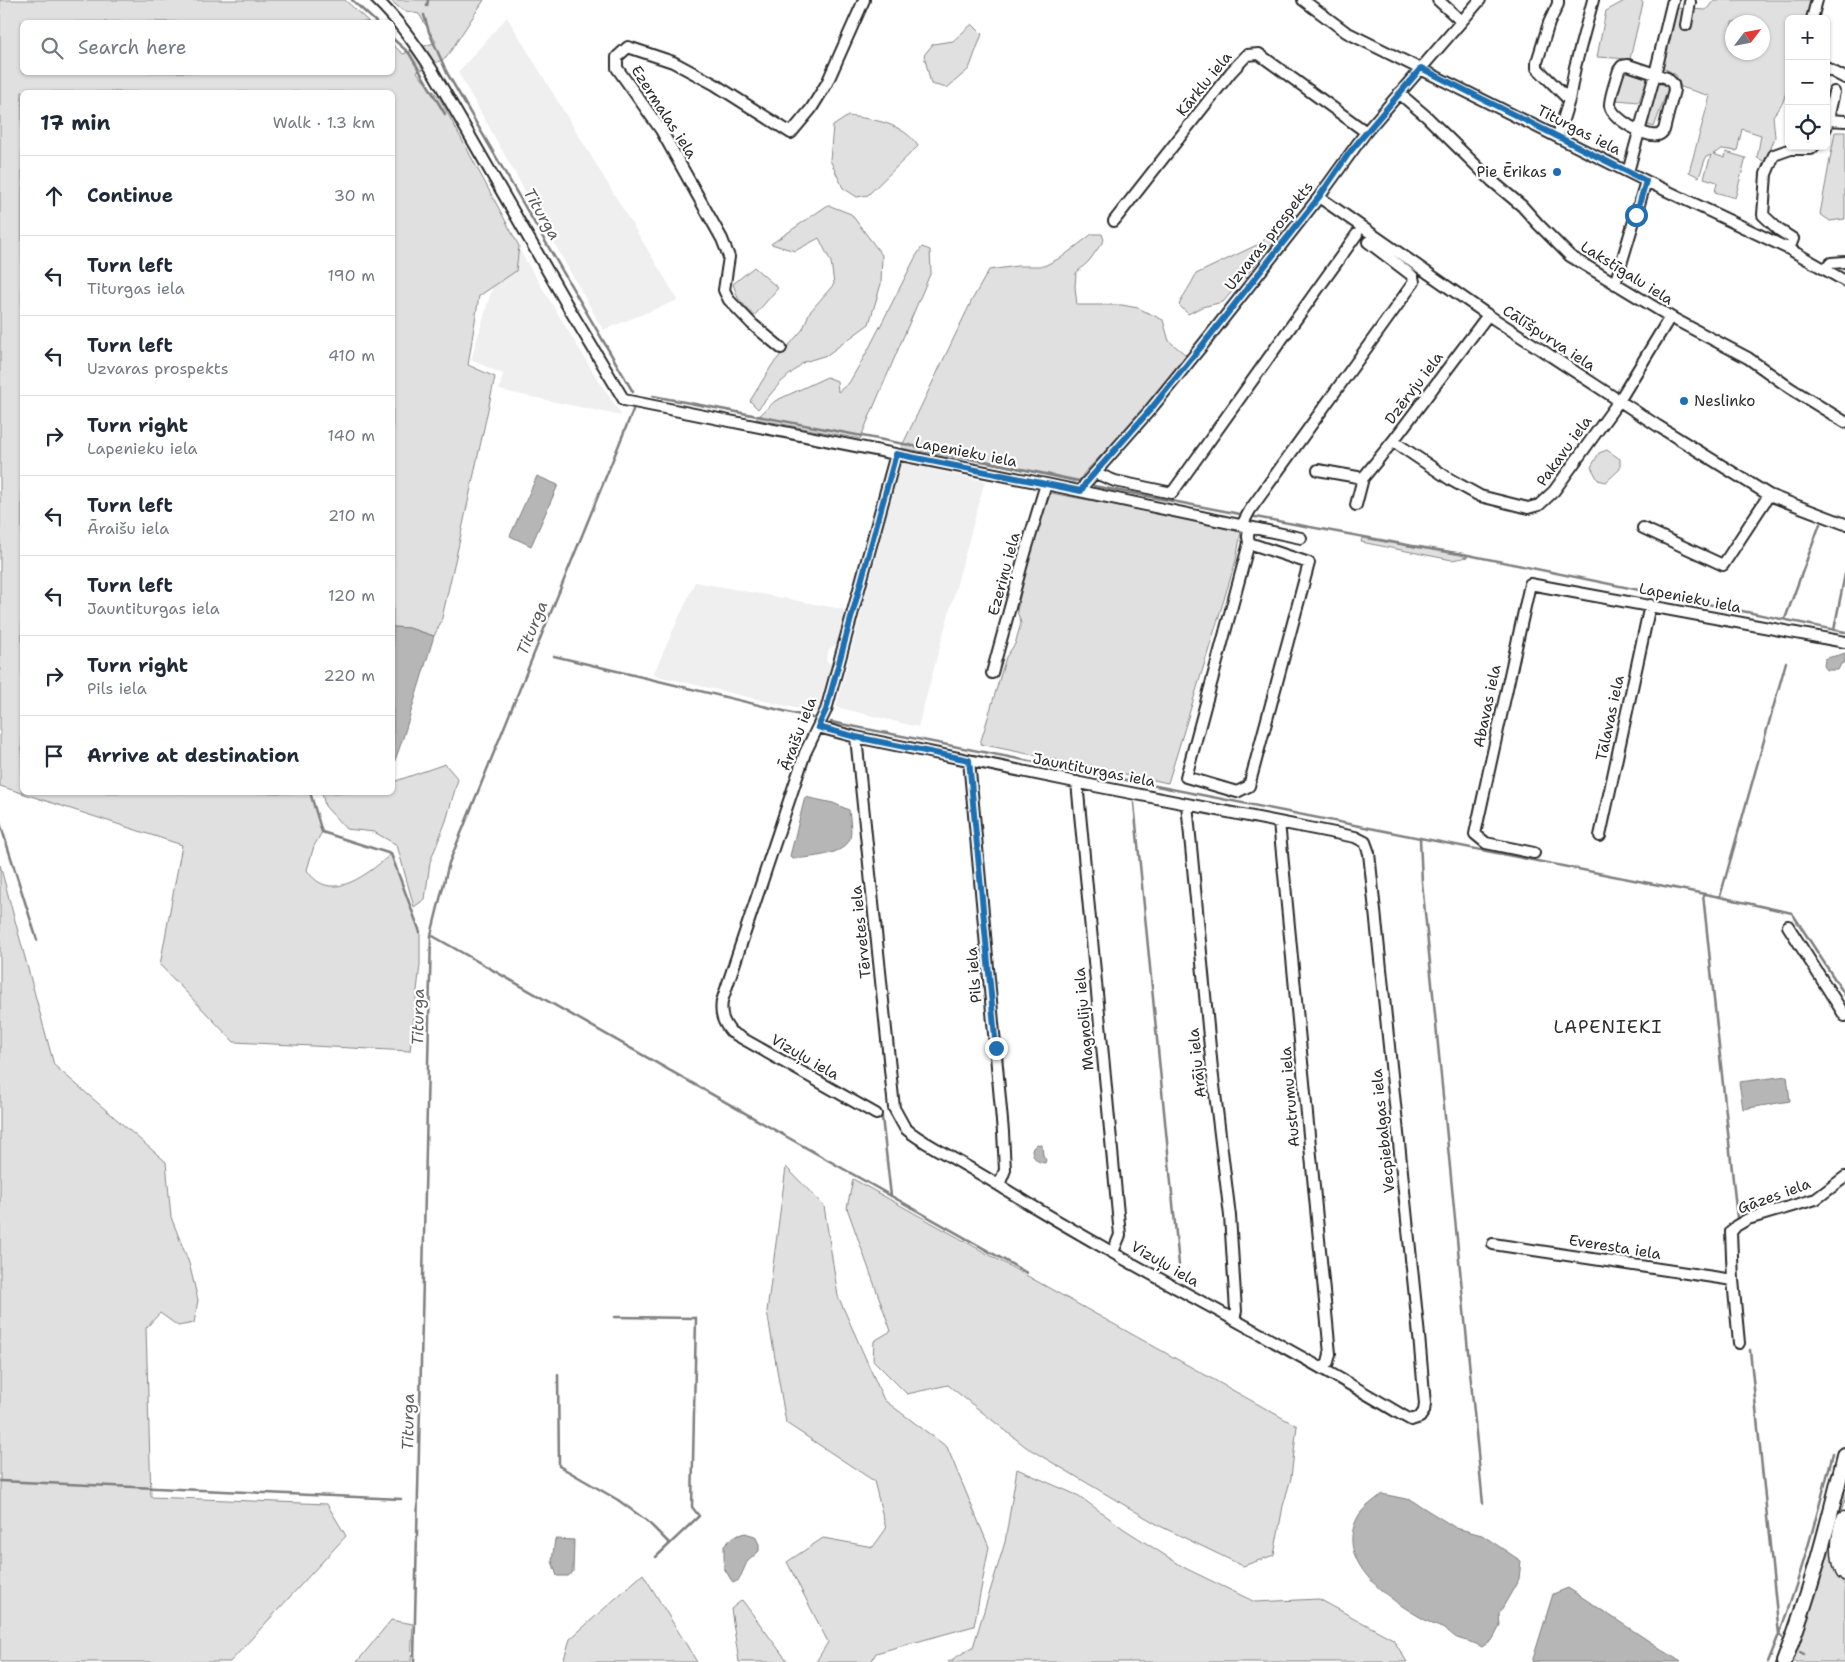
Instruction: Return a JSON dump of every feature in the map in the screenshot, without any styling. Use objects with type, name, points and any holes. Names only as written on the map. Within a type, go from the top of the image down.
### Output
[{"type":"highway","points":[[1845,1521],[1840,1551],[1845,1571]]},
{"type":"main road","points":[[1784,1662],[1815,1567],[1845,1455]]},
{"type":"street","name":"Lapenieku iela","points":[[377,0],[416,44],[624,400],[1081,491],[1301,538]]},
{"type":"street","name":"Ezermalas iela","points":[[781,348],[752,324],[729,300],[724,290],[728,257],[722,239],[661,130],[617,68],[616,57],[628,47],[673,62],[714,84],[791,133],[811,109],[827,83],[864,0]]},
{"type":"street","name":"Titurgas iela","points":[[1304,0],[1346,32],[1646,181],[1757,233],[1845,281]]},
{"type":"street","points":[[1438,0],[1461,21]]},
{"type":"street","name":"Uzvaras prospekts","points":[[1081,491],[1201,347],[1319,197],[1366,132],[1480,0]]},
{"type":"street","points":[[1558,0],[1549,23],[1537,62],[1537,68],[1569,100]]},
{"type":"street","points":[[1558,136],[1594,0]]},
{"type":"street","points":[[1628,172],[1673,0]]},
{"type":"street","points":[[1686,26],[1688,1],[1702,0]]},
{"type":"street","points":[[1813,15],[1817,0]]},
{"type":"street","name":"Kārklu iela","points":[[1114,221],[1231,72],[1247,55],[1259,54],[1366,132]]},
{"type":"street","points":[[1628,65],[1655,74],[1667,78],[1673,84],[1674,90],[1664,130],[1660,135],[1656,136],[1639,131],[1617,118],[1610,106],[1618,70],[1622,66],[1628,65]]},
{"type":"street","points":[[1830,70],[1845,78]]},
{"type":"street","name":"Lakstīgalu iela","points":[[1399,92],[1427,117],[1492,182],[1522,206],[1570,256],[1670,317],[1748,358],[1798,394],[1845,422]]},
{"type":"street","points":[[1830,110],[1834,92]]},
{"type":"street","points":[[1830,124],[1845,121]]},
{"type":"street","points":[[1757,233],[1763,215],[1766,174],[1772,158],[1786,150]]},
{"type":"street","points":[[1615,284],[1646,181]]},
{"type":"street","name":"Cālīšpurva iela","points":[[1319,197],[1488,315],[1619,401],[1768,495],[1845,524]]},
{"type":"street","points":[[1763,215],[1778,230],[1793,239],[1789,249]]},
{"type":"street","points":[[1095,473],[1115,481],[1172,493],[1357,234]]},
{"type":"street","points":[[1250,543],[1309,563],[1249,786],[1237,792],[1186,777],[1250,543],[1246,526],[1250,510],[1414,282],[1410,274],[1368,242]]},
{"type":"street","points":[[1826,269],[1831,264],[1845,262]]},
{"type":"street","name":"Dzērvju iela","points":[[1356,505],[1363,478],[1488,315]]},
{"type":"street","name":"Pakavu iela","points":[[1393,440],[1451,480],[1480,496],[1528,508],[1539,506],[1554,491],[1619,401],[1670,317]]},
{"type":"street","name":"Āraišu iela","points":[[723,1022],[720,1013],[722,1002],[805,753],[826,710],[896,454]]},
{"type":"street","points":[[1318,470],[1363,478]]},
{"type":"street","name":"Ezeriņu iela","points":[[992,673],[1046,484]]},
{"type":"street","points":[[1643,528],[1722,565],[1768,495]]},
{"type":"street","name":"Lapenieku iela","points":[[1530,584],[1845,642]]},
{"type":"street","name":"Abavas iela","points":[[1530,584],[1475,834],[1486,843],[1534,853]]},
{"type":"street","name":"Tālavas iela","points":[[1600,836],[1650,605]]},
{"type":"street","name":"Jauntiturgas iela","points":[[818,727],[856,737],[1355,837],[1365,842]]},
{"type":"street","name":"Tērvetes iela","points":[[856,737],[894,1108],[901,1122]]},
{"type":"street","name":"Pils iela","points":[[969,760],[1004,1132],[1005,1170],[999,1185]]},
{"type":"street","name":"Magnoliju iela","points":[[1077,782],[1120,1235],[1114,1252]]},
{"type":"street","name":"Arāju iela","points":[[1187,804],[1212,1060],[1230,1216],[1236,1311],[1234,1318]]},
{"type":"street","name":"Austrumu iela","points":[[1279,822],[1330,1354],[1323,1368]]},
{"type":"street","name":"Vecpiebalgas iela","points":[[1365,842],[1369,852],[1417,1316],[1425,1404],[1424,1411],[1420,1417]]},
{"type":"street","points":[[1788,926],[1845,1016]]},
{"type":"street","name":"Vizuļu iela","points":[[723,1022],[731,1032],[876,1114]]},
{"type":"street","name":"Vizuļu iela","points":[[901,1122],[911,1133],[1046,1215],[1114,1252],[1182,1293],[1234,1318],[1248,1328],[1323,1368],[1411,1420],[1420,1417]]},
{"type":"street","name":"Gāzes iela","points":[[1739,1343],[1731,1232],[1736,1226],[1758,1216],[1816,1199],[1845,1177]]},
{"type":"street","name":"Everesta iela","points":[[1493,1244],[1733,1280]]},
{"type":"shaded area","points":[[0,0],[345,0],[367,20],[20,20],[20,75],[395,75],[395,47],[403,54],[436,42],[419,14],[402,10],[390,0],[484,0],[446,58],[417,72],[439,97],[519,246],[516,271],[479,296],[468,365],[495,377],[441,622],[434,636],[409,628],[395,627],[395,90],[20,90],[20,792],[0,786]]},
{"type":"shaded area","points":[[1626,0],[1641,0],[1643,3],[1630,59],[1597,57],[1606,11]]},
{"type":"shaded area","points":[[1714,0],[1813,0],[1810,15],[1785,15],[1785,96],[1773,116],[1775,137],[1766,162],[1757,158],[1761,135],[1742,129],[1737,151],[1722,149],[1713,154],[1725,158],[1726,152],[1746,158],[1735,198],[1715,192],[1717,182],[1704,178],[1711,155],[1706,157],[1699,177],[1689,172],[1710,96],[1681,87],[1676,75],[1662,67],[1675,8],[1706,10]]},
{"type":"shaded area","points":[[507,17],[678,300],[603,330],[458,72]]},
{"type":"shaded area","points":[[972,24],[982,34],[969,69],[947,88],[931,84],[924,55],[933,44],[953,41]]},
{"type":"shaded area","points":[[1624,71],[1647,78],[1639,102],[1617,100]]},
{"type":"shaded area","points":[[1657,83],[1669,86],[1654,127],[1645,124]]},
{"type":"shaded area","points":[[848,116],[877,121],[896,127],[912,138],[918,146],[868,195],[857,197],[843,188],[830,160],[833,126]]},
{"type":"shaded area","points":[[1835,132],[1845,132],[1845,219],[1830,221],[1820,214]]},
{"type":"shaded area","points":[[828,205],[851,214],[882,255],[881,284],[869,324],[827,355],[804,362],[780,383],[758,409],[750,401],[772,365],[803,329],[809,313],[834,284],[831,262],[819,238],[795,251],[771,244]]},
{"type":"shaded area","points":[[1276,227],[1283,229],[1274,243],[1223,302],[1202,307],[1188,314],[1179,305],[1196,274],[1261,243]]},
{"type":"shaded area","points":[[506,228],[622,416],[499,390],[503,374],[471,360],[494,282]]},
{"type":"shaded area","points":[[1092,234],[1102,234],[1104,240],[1089,261],[1076,273],[1077,305],[1122,305],[1138,308],[1163,320],[1169,341],[1186,355],[1136,419],[1076,482],[1004,466],[901,448],[972,300],[989,270],[1017,266],[1044,266],[1062,257]]},
{"type":"shaded area","points":[[922,247],[930,250],[931,272],[860,439],[756,419],[775,401],[827,377],[837,381],[838,392],[849,383]]},
{"type":"shaded area","points":[[754,267],[778,288],[754,316],[738,298],[733,284]]},
{"type":"shaded area","points":[[1607,450],[1620,459],[1620,469],[1606,482],[1598,480],[1591,467],[1599,453]]},
{"type":"shaded area","points":[[901,463],[985,481],[918,727],[836,707]]},
{"type":"shaded area","points":[[537,476],[558,485],[531,546],[510,536]]},
{"type":"shaded area","points":[[1051,493],[1169,515],[1241,532],[1236,560],[1168,783],[980,744],[1006,657],[1015,644],[1021,623],[1017,611],[1032,540]]},
{"type":"shaded area","points":[[1362,538],[1468,557],[1452,560],[1361,542]]},
{"type":"shaded area","points":[[695,582],[848,610],[838,644],[829,649],[826,660],[831,665],[816,713],[653,675]]},
{"type":"shaded area","points":[[395,627],[409,628],[434,636],[395,760]]},
{"type":"shaded area","points":[[1845,653],[1845,662],[1841,664],[1838,670],[1827,670],[1824,666],[1825,659]]},
{"type":"shaded area","points":[[445,764],[458,779],[446,821],[430,862],[425,899],[414,907],[397,845],[374,832],[346,829],[325,806],[322,795],[395,795],[395,781]]},
{"type":"shaded area","points":[[28,795],[311,795],[322,832],[314,846],[307,870],[316,880],[327,885],[338,886],[349,883],[372,870],[391,854],[420,932],[420,965],[410,1051],[234,1042],[160,965],[182,845]]},
{"type":"shaded area","points":[[805,797],[833,803],[849,810],[850,838],[841,849],[817,856],[793,859],[790,856]]},
{"type":"shaded area","points":[[0,865],[54,1065],[166,1162],[171,1217],[189,1263],[198,1300],[194,1323],[178,1326],[160,1313],[146,1328],[151,1497],[327,1504],[346,1536],[230,1662],[0,1662]]},
{"type":"shaded area","points":[[1787,1076],[1790,1101],[1743,1109],[1739,1082]]},
{"type":"shaded area","points":[[1037,1144],[1042,1145],[1045,1163],[1037,1161],[1033,1155],[1032,1149]]},
{"type":"shaded area","points":[[786,1167],[824,1206],[838,1296],[884,1400],[947,1447],[989,1547],[974,1626],[876,1653],[871,1662],[816,1662],[828,1642],[787,1562],[823,1538],[873,1547],[886,1529],[874,1481],[786,1423],[767,1311]]},
{"type":"shaded area","points":[[853,1179],[1297,1426],[1291,1478],[1283,1506],[1274,1555],[1243,1566],[1160,1526],[1026,1447],[948,1385],[907,1394],[873,1360],[874,1341],[891,1331],[847,1208]]},
{"type":"shaded area","points":[[1017,1469],[1079,1496],[1124,1529],[1185,1568],[1255,1602],[1319,1599],[1393,1639],[1407,1662],[948,1662],[973,1647],[1005,1542]]},
{"type":"shaded area","points":[[1845,1480],[1845,1500],[1837,1527],[1835,1553],[1838,1570],[1845,1586],[1845,1662],[1791,1662],[1817,1588]]},
{"type":"shaded area","points":[[1382,1494],[1411,1500],[1456,1528],[1482,1535],[1521,1561],[1519,1579],[1499,1614],[1500,1626],[1493,1639],[1482,1647],[1457,1638],[1398,1603],[1369,1578],[1359,1564],[1353,1549],[1352,1532],[1361,1512]]},
{"type":"shaded area","points":[[745,1533],[755,1536],[759,1544],[759,1551],[747,1562],[739,1580],[733,1583],[724,1568],[724,1546],[733,1537]]},
{"type":"shaded area","points":[[555,1539],[574,1540],[573,1572],[568,1576],[557,1576],[552,1561]]},
{"type":"shaded area","points":[[643,1574],[697,1662],[563,1662],[570,1639]]},
{"type":"shaded area","points":[[1568,1588],[1681,1662],[1532,1662],[1553,1594]]},
{"type":"shaded area","points":[[742,1600],[788,1662],[739,1662],[731,1609]]},
{"type":"shaded area","points":[[391,1620],[413,1624],[411,1662],[357,1662]]},
{"type":"waterway","points":[[352,0],[374,20]]},
{"type":"waterway","points":[[427,6],[428,0]]},
{"type":"waterway","name":"Titurga","points":[[424,15],[429,32],[447,73],[633,392]]},
{"type":"waterway","points":[[395,41],[409,53],[445,114]]},
{"type":"waterway","points":[[653,396],[904,444],[1079,481]]},
{"type":"waterway","name":"Titurga","points":[[414,1662],[431,935],[449,863],[633,410]]},
{"type":"waterway","points":[[1094,486],[1245,515]]},
{"type":"waterway","points":[[1250,516],[1463,554],[1845,632]]},
{"type":"waterway","points":[[1785,619],[1820,524]]},
{"type":"waterway","points":[[1834,630],[1845,574]]},
{"type":"waterway","points":[[554,656],[813,718]]},
{"type":"waterway","points":[[831,722],[1720,897],[1786,662]]},
{"type":"waterway","points":[[311,795],[322,832],[391,854],[420,932]]},
{"type":"waterway","points":[[1134,803],[1179,1265]]},
{"type":"waterway","points":[[0,823],[37,940]]},
{"type":"waterway","points":[[1420,839],[1422,882],[1483,1504]]},
{"type":"waterway","points":[[1703,894],[1737,1218]]},
{"type":"waterway","points":[[1720,897],[1792,913],[1845,995]]},
{"type":"waterway","points":[[431,935],[1027,1273]]},
{"type":"waterway","points":[[882,1117],[891,1196]]},
{"type":"waterway","points":[[615,1317],[696,1318],[692,1507],[699,1516],[656,1557]]},
{"type":"waterway","points":[[1750,1350],[1779,1634],[1782,1637]]},
{"type":"waterway","points":[[558,1375],[559,1466],[618,1500],[647,1521],[670,1544]]},
{"type":"waterway","points":[[1768,1662],[1796,1585],[1833,1453]]},
{"type":"waterway","points":[[0,1481],[401,1499]]},
{"type":"waterway","points":[[1800,1652],[1804,1654]]},
{"type":"place","name":"Pie Ērikas","points":[[1557,172]]},
{"type":"place","name":"Neslinko","points":[[1684,401]]},
{"type":"district","name":"LAPENIEKI","points":[[1608,1027]]},
{"type":"route","points":[[996,1048],[969,760],[856,737],[818,727],[826,710],[896,454],[1081,491],[1201,347],[1319,197],[1349,153],[1421,68],[1646,181],[1636,215]]}]
